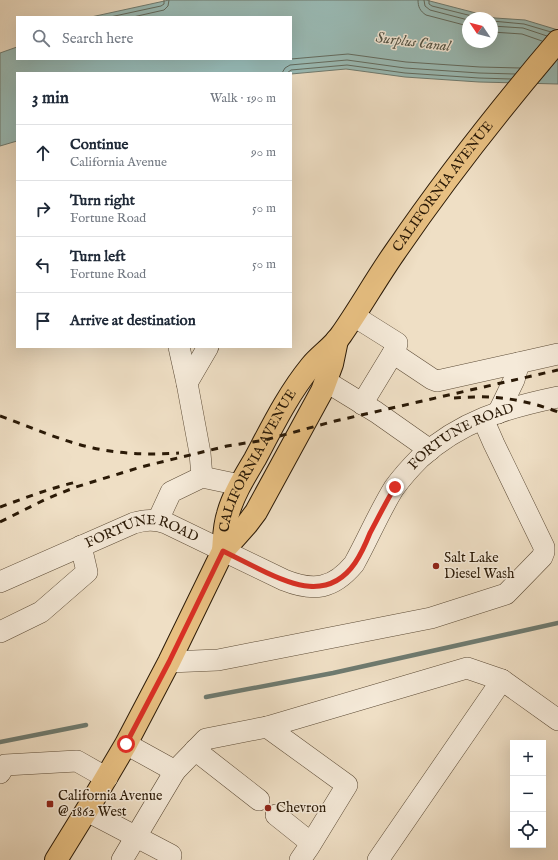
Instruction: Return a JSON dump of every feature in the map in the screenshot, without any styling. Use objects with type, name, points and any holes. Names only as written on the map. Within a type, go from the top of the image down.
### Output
[{"type":"main road","name":"CALIFORNIA AVENUE","points":[[223,551],[224,528],[228,514],[240,486],[285,403],[297,384],[317,359],[337,340],[395,251],[449,177],[515,92],[558,41]]},
{"type":"main road","name":"CALIFORNIA AVENUE","points":[[56,860],[107,778],[126,744],[169,662],[223,551],[256,512],[316,404],[332,364],[337,340]]},
{"type":"street","points":[[354,316],[397,343],[397,347],[362,404]]},
{"type":"street","points":[[179,348],[200,453],[202,477]]},
{"type":"street","points":[[187,383],[207,348]]},
{"type":"street","points":[[393,353],[437,381],[558,354]]},
{"type":"street","points":[[169,662],[218,660],[431,618],[506,594],[542,557],[544,552],[544,547],[494,444],[490,416],[514,380],[519,363]]},
{"type":"street","points":[[326,382],[376,412],[430,450]]},
{"type":"street","name":"FORTUNE ROAD","points":[[0,582],[134,524],[158,520],[293,584],[313,587],[333,583],[344,575],[354,564],[395,487],[414,464],[443,439],[463,427],[490,416],[528,403],[558,396]]},
{"type":"street","points":[[158,520],[171,492],[202,477],[240,486]]},
{"type":"street","points":[[0,632],[41,612],[87,572],[81,546]]},
{"type":"street","points":[[122,860],[175,771],[206,738],[267,727],[467,668],[502,680],[558,720]]},
{"type":"street","points":[[378,860],[502,680]]},
{"type":"street","points":[[267,727],[347,784],[312,843],[300,860]]},
{"type":"street","points":[[126,744],[175,771]]},
{"type":"street","points":[[195,750],[259,800]]},
{"type":"street","points":[[0,773],[5,765],[76,761],[107,778]]},
{"type":"street","points":[[87,811],[171,855],[170,860]]},
{"type":"street","points":[[276,815],[312,843]]},
{"type":"water","name":"Surplus Canal","points":[[169,0],[426,0],[472,12],[462,12],[462,48],[498,48],[498,18],[525,20],[558,30],[558,84],[479,82],[405,77],[346,69],[292,74],[292,72],[16,72],[16,141],[0,146],[0,53],[16,47],[16,60],[292,60],[292,16],[96,16]]},
{"type":"waterway","points":[[206,697],[333,673],[558,623]]},
{"type":"waterway","points":[[0,742],[86,725]]},
{"type":"railway","points":[[0,522],[46,499],[76,487],[141,467],[227,446],[265,440],[335,421],[558,370]]},
{"type":"railway","points":[[454,398],[495,397],[530,403],[558,412]]},
{"type":"railway","points":[[0,416],[58,438],[93,448],[136,454],[179,453]]},
{"type":"railway","points":[[0,507],[47,490],[77,482]]},
{"type":"place","name":"Salt Lake Diesel Wash","points":[[436,566]]},
{"type":"place","name":"California Avenue @ 1862 West","points":[[50,804]]},
{"type":"place","name":"Chevron","points":[[268,808]]},
{"type":"route","points":[[126,744],[169,662],[223,551],[293,584],[313,587],[333,583],[348,572],[354,564],[395,487]]}]
